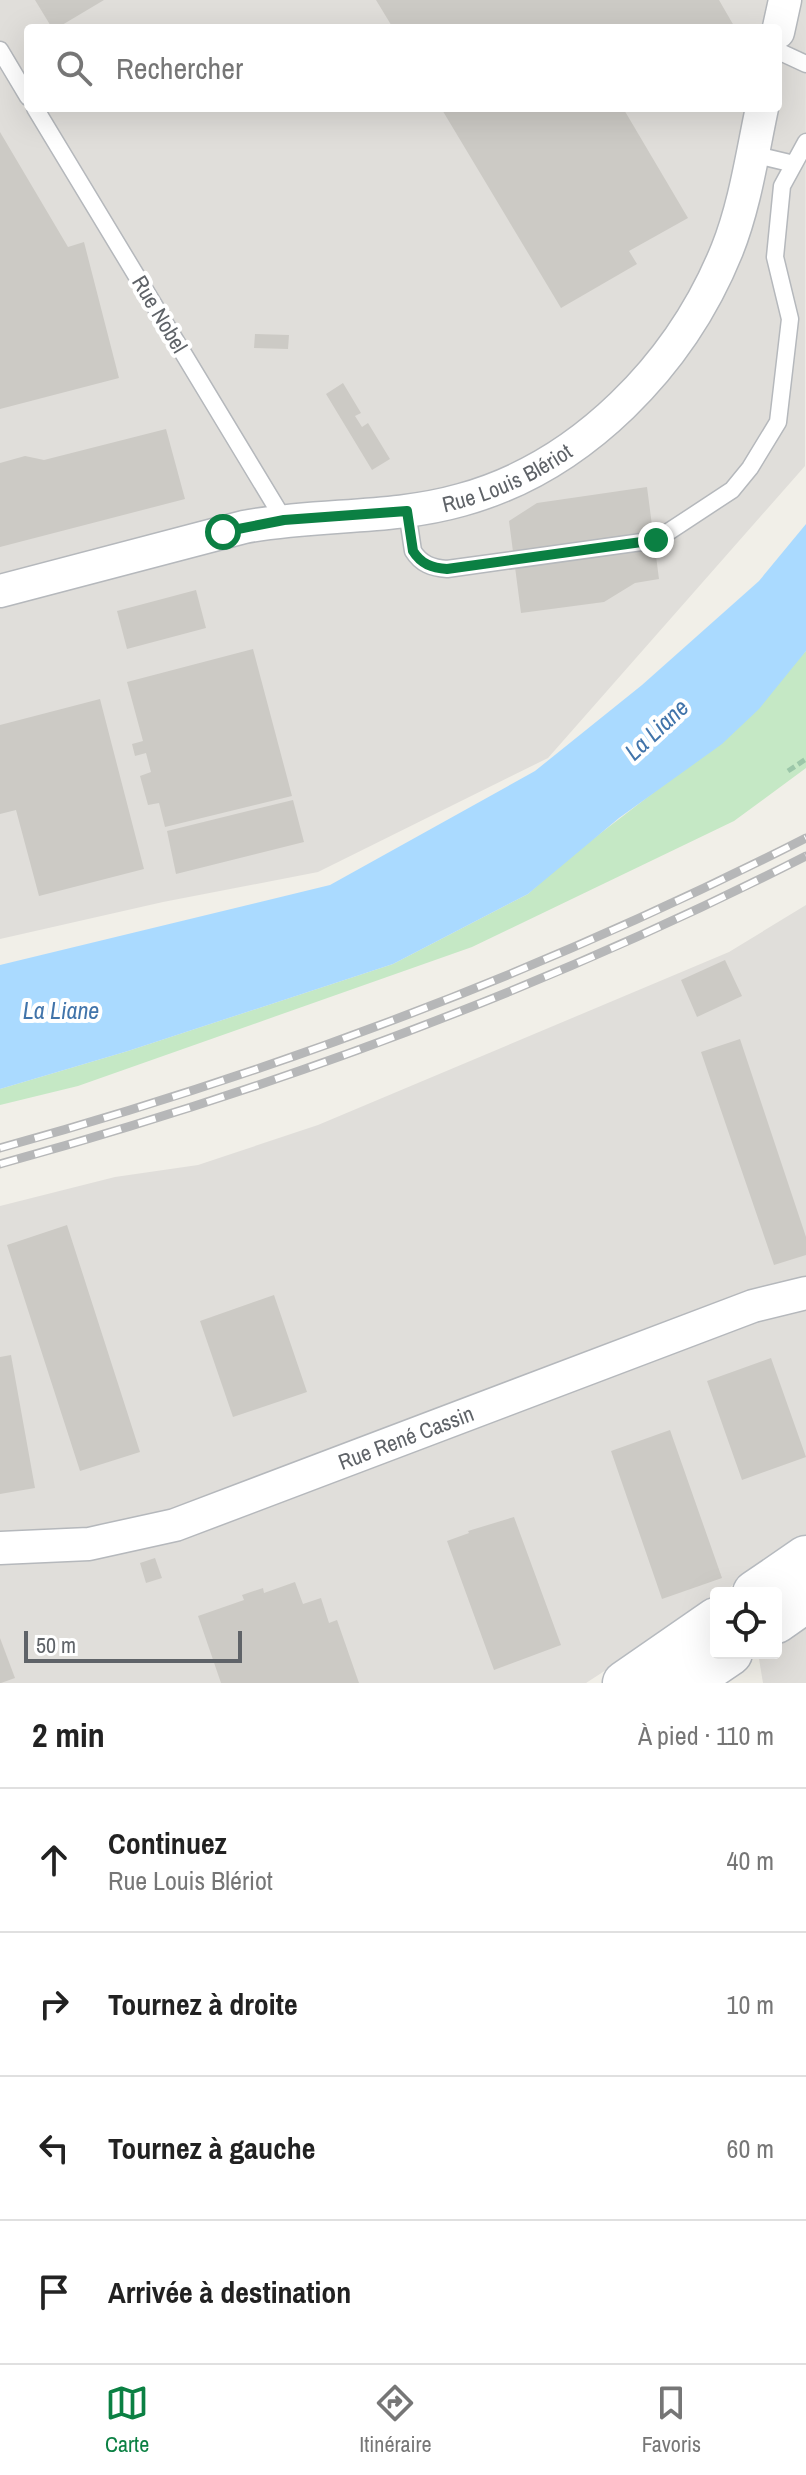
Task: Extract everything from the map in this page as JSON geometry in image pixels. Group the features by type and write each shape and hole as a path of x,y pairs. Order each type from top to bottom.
{"street":[{"path":"780,24 785,0"},
{"name":"Rue Louis Blériot","path":"0,591 223,532 284,520 407,511 468,498 533,471 586,437 641,386 679,337 710,286 736,223 761,112"},
{"name":"Rue René Cassin","path":"0,1548 89,1544 188,1521 753,1306 806,1293"},
{"path":"764,1587 806,1558"},
{"path":"782,1617 806,1600"},
{"path":"625,1683 710,1624"},
{"path":"686,1683 721,1659"}],"lane":[{"path":"0,50 24,90"},
{"path":"782,53 806,64"},
{"name":"Rue Nobel","path":"37,112 284,520"},
{"path":"407,511 416,556 433,567 447,569 656,540 732,490 750,468 778,422 790,319 775,257 782,186 806,142"},
{"path":"752,154 794,164"}],"path":[{"path":"788,771 806,759"}],"shaded area":[{"path":"0,0 806,0 805,466 548,758 318,872 163,902 0,939"},
{"path":"806,905 806,1683 763,1683 759,1659 782,1659 782,1587 764,1587 744,1577 730,1587 710,1587 710,1601 586,1683 0,1683 0,1206 115,1177 198,1165 318,1125 729,952"}],"green space":[{"path":"806,651 806,768 734,821 472,947 78,1086 0,1105 0,1089 128,1051 393,964 528,894 567,859 666,783"}],"water":[{"name":"La Liane","path":"806,524 806,651 759,709 722,744 619,818 528,894 393,964 128,1051 0,1089 0,965 330,885 535,771 642,685 759,581"}],"building":[{"path":"35,0 104,0 64,24 50,24"},
{"path":"376,0 719,0 733,24 391,24"},
{"path":"443,112 625,112 688,218 629,251 637,264 561,308"},
{"path":"0,132 68,247 84,242 119,378 0,409"},
{"path":"255,334 289,335 288,349 254,348"},
{"path":"343,383 361,413 355,416 362,427 368,423 390,459 372,470 326,394"},
{"path":"166,429 185,499 0,547 0,463 25,456 44,460"},
{"path":"647,487 659,579 635,583 604,602 521,613 509,521 537,503"},
{"path":"196,590 206,628 127,649 117,611"},
{"path":"253,649 292,796 165,827 159,803 148,805 140,776 151,772 146,753 135,756 132,744 143,741 127,682"},
{"path":"100,699 144,869 39,896 16,810 0,814 0,725"},
{"path":"293,800 304,842 176,874 167,831"},
{"path":"725,960 742,996 697,1017 681,980"},
{"path":"740,1039 806,1237 806,1255 774,1265 701,1052"},
{"path":"67,1225 140,1452 80,1471 7,1245"},
{"path":"274,1295 307,1392 233,1417 200,1321"},
{"path":"11,1355 35,1488 0,1494 0,1357"},
{"path":"771,1358 806,1457 742,1480 707,1381"},
{"path":"670,1430 722,1578 662,1599 611,1451"},
{"path":"514,1517 561,1645 494,1670 447,1541"},
{"path":"155,1558 162,1578 146,1583 140,1563"},
{"path":"295,1582 303,1604 321,1598 329,1623 337,1620 359,1683 221,1683 198,1616 244,1600 242,1595 263,1588 264,1593"},
{"path":"0,1638 15,1678 1,1683 0,1683"}],"railway":[{"path":"0,1148 208,1086 411,1013 611,931 806,838"},
{"path":"0,1164 208,1102 411,1030 611,949 806,856"}],"route":[{"path":"223,532 284,520 407,511 416,556 433,567 447,569 656,540"}]}
